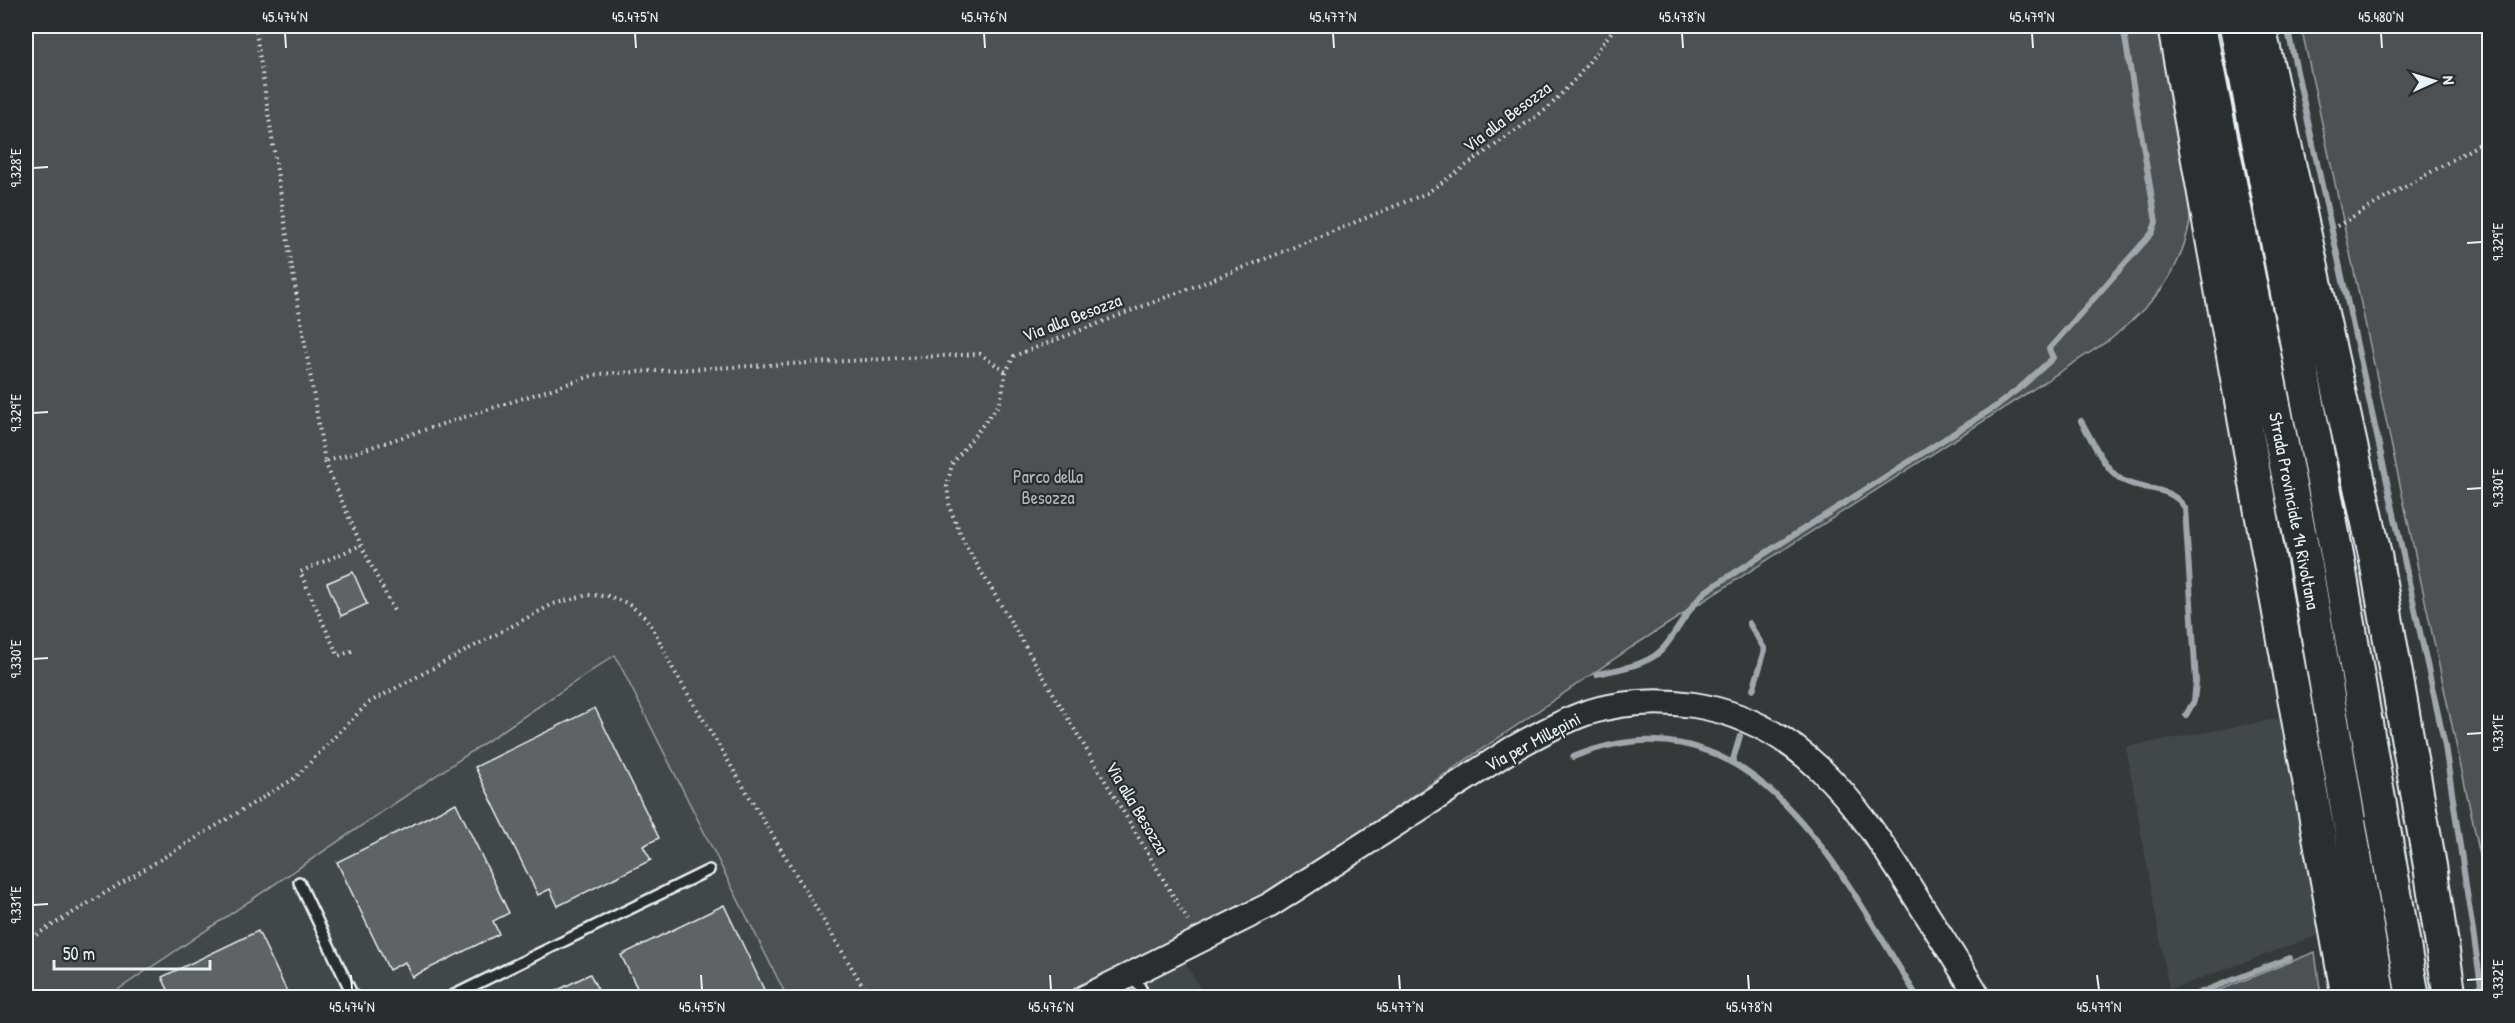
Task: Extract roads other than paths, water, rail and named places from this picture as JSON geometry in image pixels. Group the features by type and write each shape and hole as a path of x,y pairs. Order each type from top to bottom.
{"highway":[{"path":"2174,26 2348,998"},
{"name":"Strada Provinciale 14 Rivoltana","path":"2199,26 2306,566 2379,998"},
{"name":"Strada Provinciale 14 Rivoltana","path":"2236,26 2336,548 2414,998"},
{"path":"2259,26 2375,555 2428,854 2450,998"}],"street":[{"name":"Via per Millepini","path":"1084,998 1270,905 1512,749 1554,726 1609,707 1667,702 1713,709 1746,720 1778,735 1815,763 1874,831 1979,998"}],"lane":[{"path":"448,998 709,870"},
{"path":"299,882 354,998"},
{"path":"1133,974 1146,998"}],"waterway":[{"path":"1597,674 1644,662 1660,652 1706,591 1995,407 2053,358 2049,349 2152,233 2156,222 2123,26"},
{"path":"2287,26 2445,746 2483,998"},
{"path":"2081,421 2099,454 2115,475 2130,484 2172,495 2185,508 2196,682 2194,701 2186,715"},
{"path":"1749,623 1765,650 1753,690"},
{"path":"1732,763 1740,736"},
{"path":"1573,757 1637,741 1693,746 1742,768 1784,804 1823,848 1857,898 1918,998"},
{"path":"2186,998 2290,958"}],"park label":[{"name":"Parco della Besozza","path":"1048,487"}]}
